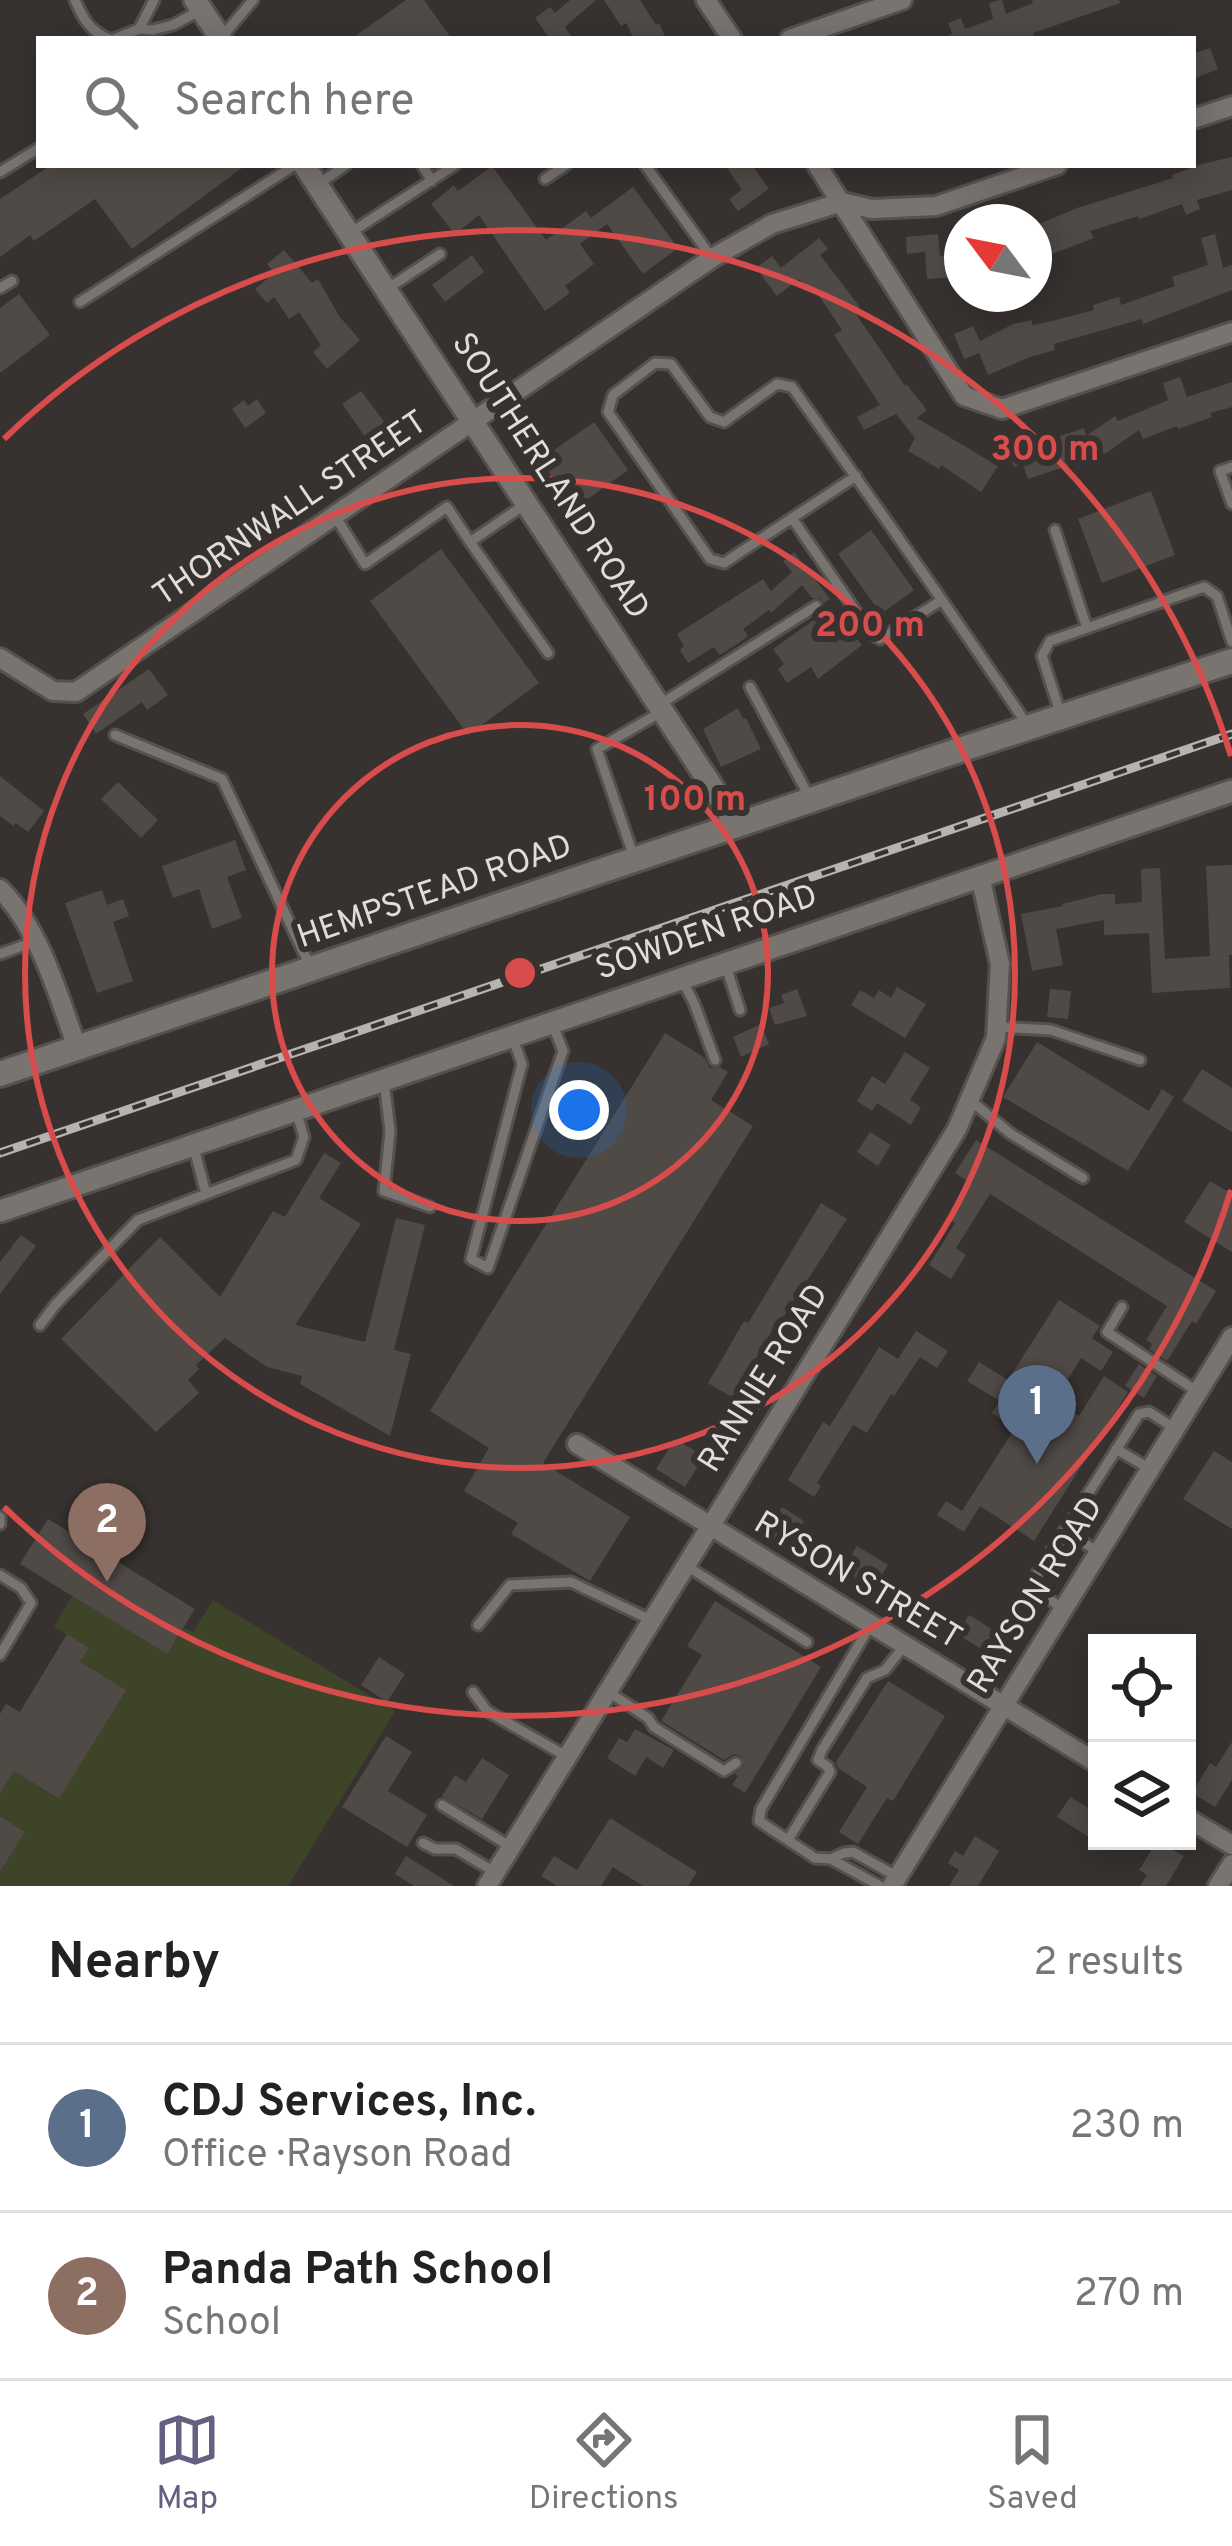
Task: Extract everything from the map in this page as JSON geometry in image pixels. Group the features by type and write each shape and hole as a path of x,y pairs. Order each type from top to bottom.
{"main road":[{"name":"HEMPSTEAD ROAD","path":"0,1074 1232,662"}],"street":[{"path":"706,0 730,36"},
{"path":"799,36 902,0"},
{"path":"198,5 218,36"},
{"path":"1196,118 1232,106"},
{"name":"SOUTHERLAND ROAD","path":"303,168 350,233 738,826"},
{"path":"819,168 964,396 1002,409 1232,332"},
{"name":"THORNWALL STREET","path":"7,662 53,691 76,692 712,258 772,224 842,202 872,209 936,206 1048,168"},
{"name":"SOWDEN ROAD","path":"0,1211 1232,791"},
{"name":"RANNIE ROAD","path":"491,1879 957,1129 997,1028 1000,964 980,876"},
{"path":"0,889 36,941 77,1047"},
{"name":"RAYSON ROAD","path":"890,1883 1232,1337"},
{"name":"RYSON STREET","path":"577,1444 1088,1757"},
{"path":"1196,1823 1232,1845"},
{"path":"1218,1886 1232,1864"}],"lane":[{"path":"75,0 94,33 103,36"},
{"path":"139,28 154,0"},
{"path":"223,36 253,0"},
{"path":"119,36 139,28 173,25 198,5"},
{"path":"0,172 36,150"},
{"path":"80,302 295,168"},
{"path":"317,185 342,168"},
{"path":"424,168 432,181"},
{"path":"350,233 451,168"},
{"path":"545,179 562,168"},
{"path":"647,168 712,258"},
{"path":"387,289 440,254"},
{"path":"0,289 12,280"},
{"path":"856,476 724,563 710,559 608,412 613,394 655,363 671,364 710,417 724,422 777,383 792,387 856,476 1029,728"},
{"path":"1231,501 1220,471 1232,467"},
{"path":"470,542 527,503"},
{"path":"334,517 365,564 448,507 548,653"},
{"path":"792,518 857,613"},
{"path":"1055,530 1087,628"},
{"path":"1061,717 1042,656 1050,641 1204,587 1217,596 1232,642"},
{"path":"869,633 880,638 942,600"},
{"path":"635,860 597,749 816,606"},
{"path":"750,687 812,801"},
{"path":"116,735 222,779 311,969"},
{"path":"0,954 36,941"},
{"path":"725,963 740,1010"},
{"path":"681,978 715,1060"},
{"path":"512,1036 521,1064 471,1259 488,1268 562,1051 552,1023"},
{"path":"997,1028 1051,1030 1140,1060"},
{"path":"384,1081 390,1131 384,1191 430,1207"},
{"path":"970,1100 1011,1134 1082,1178"},
{"path":"40,1325 138,1220 296,1160 304,1137 296,1111"},
{"path":"194,1146 206,1194"},
{"path":"1122,1307 1107,1332 1198,1392"},
{"path":"1064,1609 1033,1589 1033,1580 1139,1414 1149,1412 1175,1429"},
{"path":"1116,1449 1150,1469"},
{"path":"1064,1531 1099,1552"},
{"path":"685,1565 807,1642"},
{"path":"0,1575 21,1588 32,1604 0,1655"},
{"path":"478,1625 510,1585 571,1582 651,1620"},
{"path":"870,1626 759,1815 762,1824 815,1858 831,1859 890,1883"},
{"path":"788,1840 830,1772 818,1760 822,1750 867,1678 885,1670 904,1646"},
{"path":"607,1691 724,1771 736,1763"},
{"path":"472,1692 487,1711 567,1757"},
{"path":"802,1738 822,1750"},
{"path":"442,1805 511,1847"},
{"path":"423,1843 435,1849 456,1849 491,1879"},
{"path":"831,1859 853,1852 890,1883"}],"green space":[{"path":"72,1596 167,1654 184,1628 193,1632 213,1600 395,1711 288,1886 0,1886 0,1872 25,1832 0,1816 0,1781 6,1784 14,1771 59,1799 80,1662 89,1648 54,1627"}],"building":[{"path":"406,0 424,0 450,36 355,36"},
{"path":"570,0 596,0 565,27 571,36 548,36 535,18 550,7 555,13"},
{"path":"604,0 640,0 665,36 632,36 626,23 621,26"},
{"path":"1002,0 1006,14 1032,0 1120,3 1034,36 948,36 952,34 948,23 961,18 965,29 993,19 989,3"},
{"path":"1210,48 1218,69 1196,78 1196,53"},
{"path":"1232,157 1232,190 1197,200 1200,209 1186,215 1182,204 1090,231 1094,238 1052,254 1052,218"},
{"path":"46,168 242,168 132,249 95,199 34,241 30,235 0,257 0,199"},
{"path":"493,168 546,240 586,211 591,218 633,187 678,248 643,274 607,224 580,244 594,264 565,286 570,293 545,311 479,215 455,234 431,204 454,185 458,191"},
{"path":"727,168 754,168 769,189 738,211 729,199 742,190"},
{"path":"938,234 944,278 927,279 925,252 907,254 906,237"},
{"path":"1215,234 1223,268 1232,265 1232,290 1143,324 1142,319 1054,344 1055,350 988,375 979,353 964,359 954,334 973,326 980,341 1013,324 1048,322 1094,310 1093,305 1119,297 1121,305 1175,286 1172,277 1208,265 1201,238"},
{"path":"819,238 828,249 820,255 860,307 854,311 927,410 917,418 998,466 981,492 941,465 939,469 908,451 915,438 896,414 864,430 857,417 880,405 834,335 842,330 814,288 809,292 799,279 777,296 756,268 772,256 781,268"},
{"path":"284,250 312,283 318,279 339,316 360,340 327,369 313,352 321,345 299,312 289,319 274,297 267,303 255,289 274,273 267,264"},
{"path":"472,255 484,272 445,302 432,285"},
{"path":"19,294 50,335 0,373 0,308"},
{"path":"1180,377 1187,397 1232,382 1232,407 1143,439 1139,430 1106,453 1028,479 1023,464 1014,467 1009,453 1084,428 1086,436 1115,416 1118,421 1168,400 1163,383"},
{"path":"361,391 386,424 366,438 342,404"},
{"path":"257,399 266,413 245,428 232,409 244,400 248,406"},
{"path":"594,422 628,470 574,509 540,460"},
{"path":"1151,491 1175,555 1102,583 1078,519"},
{"path":"871,530 914,590 881,614 838,554"},
{"path":"441,549 539,683 468,735 370,601"},
{"path":"794,552 830,599 824,603 812,598 802,585 771,613 743,629 748,636 737,644 720,655 714,647 688,663 677,634 763,579 771,591 792,572 783,561"},
{"path":"832,607 862,645 818,679 811,667 787,683 778,669 784,664 773,649"},
{"path":"149,669 168,695 147,710 142,702 96,734 83,714"},
{"path":"738,708 761,749 721,767 703,729"},
{"path":"0,776 44,811 28,832 0,816"},
{"path":"118,782 158,820 141,838 101,799"},
{"path":"235,840 246,870 227,877 242,918 212,929 199,889 173,898 162,866"},
{"path":"1232,865 1230,988 1152,993 1149,933 1104,935 1104,920 1056,929 1063,965 1032,971 1021,914 1102,894 1115,894 1115,904 1142,902 1141,869 1160,868 1165,959 1210,956 1206,866"},
{"path":"102,890 107,905 123,899 129,916 113,922 133,981 97,993 65,903"},
{"path":"897,987 926,1004 905,1038 851,1005 860,990 874,998 879,990 891,998"},
{"path":"797,989 807,1016 775,1025 769,1008 784,1003 781,995"},
{"path":"1050,989 1071,991 1068,1019 1047,1017"},
{"path":"761,1024 769,1044 741,1057 733,1037"},
{"path":"665,1033 705,1058 710,1068 728,1072 711,1100 753,1126 543,1463 630,1517 590,1581 511,1534 518,1523 464,1491 489,1448 430,1411"},
{"path":"1037,1042 1149,1111 1162,1089 1174,1097 1128,1171 1003,1097"},
{"path":"905,1052 930,1068 910,1100 921,1107 911,1125 877,1103 872,1111 857,1101 872,1076 885,1084"},
{"path":"1202,1069 1232,1088 1232,1132 1182,1101"},
{"path":"870,1132 891,1145 878,1166 857,1152"},
{"path":"976,1140 1216,1291 1167,1361 1149,1349 1152,1344 1146,1340 1167,1306 990,1194 956,1248 966,1255 951,1279 929,1265 955,1223 949,1219 971,1183 955,1173"},
{"path":"324,1153 341,1163 319,1198 361,1224 295,1325 365,1342 396,1218 425,1225 394,1350 411,1354 390,1436 300,1384 302,1376 267,1367 225,1338 196,1365 199,1369 188,1380 199,1393 156,1432 61,1339 160,1237 220,1297 273,1211 285,1217"},
{"path":"1210,1181 1232,1194 1232,1252 1184,1222"},
{"path":"821,1203 847,1219 733,1398 708,1383"},
{"path":"21,1235 36,1246 0,1294 0,1262"},
{"path":"1059,1300 1100,1326 1092,1338 1113,1352 1101,1371 1081,1358 1055,1400 1079,1416 1104,1376 1128,1392 1034,1541 980,1506 964,1532 937,1515 946,1501 962,1511 1015,1428 992,1413 1000,1401 967,1381 979,1362 1008,1380"},
{"path":"916,1331 948,1351 937,1368 920,1357 867,1433 853,1425 817,1483 821,1486 814,1497 788,1480 823,1422 830,1426 879,1347 898,1359"},
{"path":"1139,1364 1157,1376 1144,1398 1125,1386"},
{"path":"675,1439 704,1456 685,1487 656,1469"},
{"path":"1214,1451 1232,1462 1232,1529 1183,1499"},
{"path":"782,1507 804,1521 788,1547 766,1533"},
{"path":"48,1519 195,1609 167,1654 20,1564"},
{"path":"857,1546 888,1565 880,1578 869,1571 863,1582 843,1569"},
{"path":"715,1601 821,1667 745,1793 732,1785 744,1766 741,1756 724,1760 661,1721 702,1655 687,1646"},
{"path":"969,1615 998,1633 986,1652 957,1634"},
{"path":"67,1634 89,1648 80,1662 126,1690 59,1799 14,1771 0,1793 0,1714 6,1704 20,1712"},
{"path":"379,1657 405,1674 387,1702 361,1685"},
{"path":"888,1681 945,1716 893,1801 887,1798 858,1844 839,1832 867,1787 836,1762"},
{"path":"635,1729 674,1750 663,1768 646,1757 635,1776 607,1758 619,1738 627,1742"},
{"path":"386,1736 412,1752 388,1791 427,1815 407,1847 342,1807"},
{"path":"1232,1742 1232,1780 1215,1807 1196,1795 1196,1786 1210,1763 1216,1767"},
{"path":"482,1758 509,1775 482,1819 442,1796 455,1775 466,1782"},
{"path":"1070,1797 1088,1808 1088,1836 1057,1817"},
{"path":"0,1816 25,1832 0,1872"},
{"path":"610,1818 697,1872 688,1886 643,1886 613,1867 601,1886 557,1886 541,1876 554,1856 577,1870"},
{"path":"975,1836 999,1851 978,1886 949,1886 959,1870 948,1863 955,1851 963,1856"},
{"path":"1151,1850 1173,1850 1184,1856 1166,1886 1140,1886 1147,1875 1139,1870"},
{"path":"406,1856 454,1886 414,1886 395,1874"}],"railway":[{"path":"0,1153 1232,734"}],"place":[{"name":"CDJ Services, Inc.","path":"1037,1464"},
{"name":"Panda Path School","path":"107,1582"}]}
